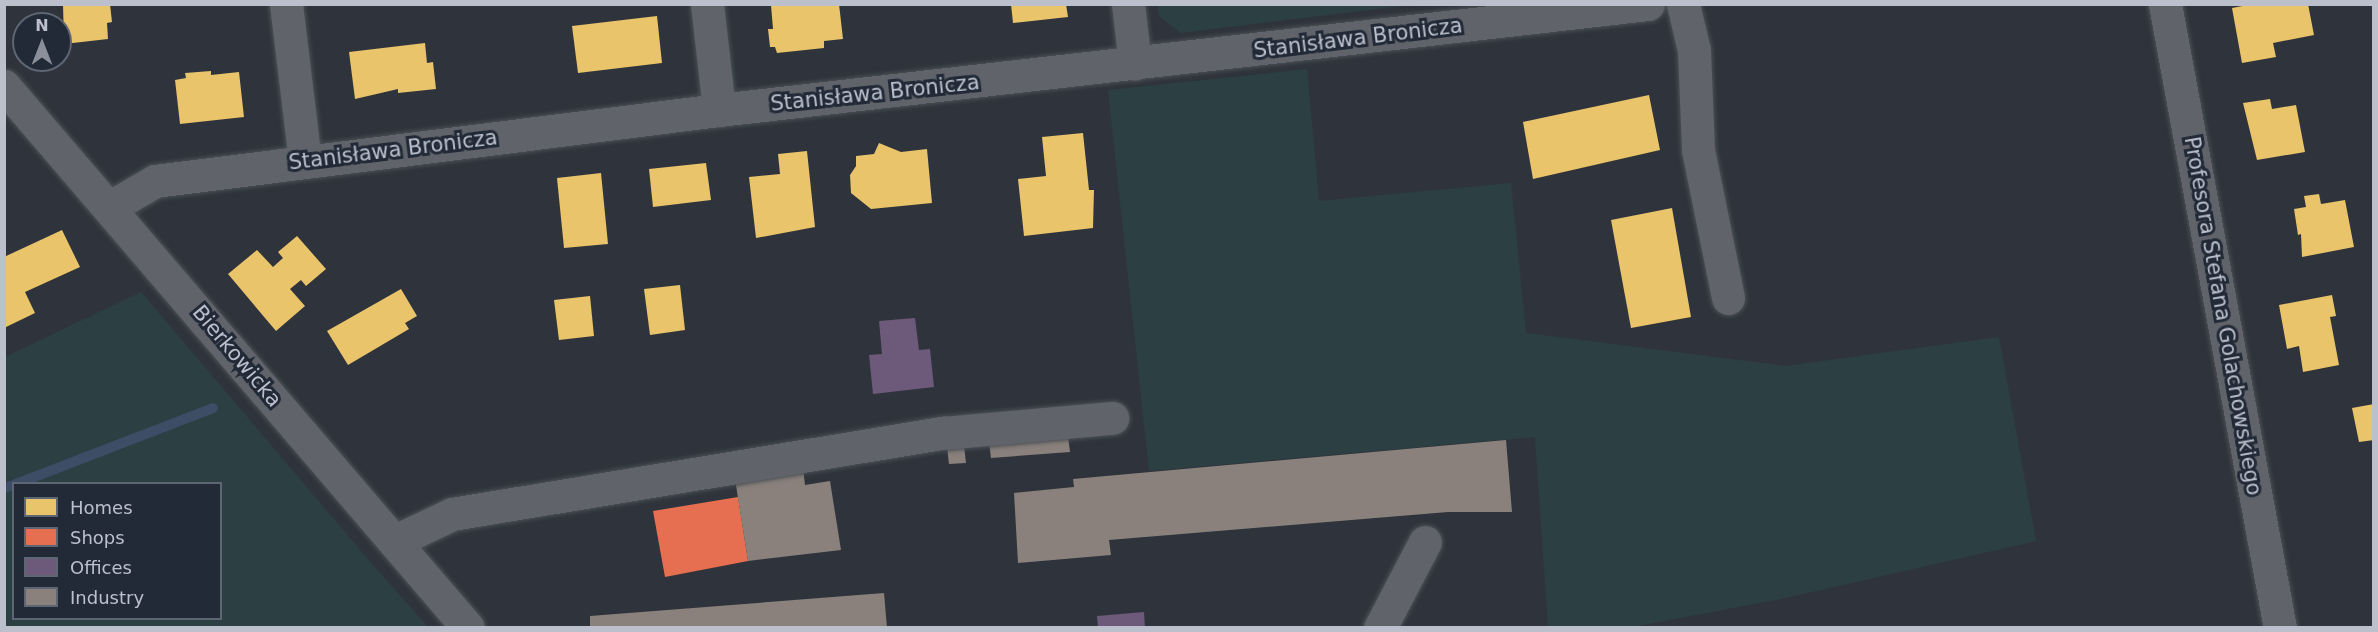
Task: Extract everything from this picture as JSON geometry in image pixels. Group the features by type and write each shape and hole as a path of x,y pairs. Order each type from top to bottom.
{"street":[{"path":"286,4 305,161"},
{"path":"707,4 720,110"},
{"path":"1128,4 1135,64"},
{"name":"Stanisława Bronicza","path":"110,207 155,181 305,161 720,110 1648,4"},
{"path":"1683,4 1694,50 1698,150 1728,298"},
{"name":"Profesora Stefana Golachowskiego","path":"2165,4 2280,627"},
{"name":"Bierkowicka","path":"4,86 468,627"},
{"path":"394,541 452,514 943,433 1112,418"},
{"path":"1380,627 1425,542"}],"green space":[{"path":"1157,4 1410,5 1181,33 1159,16"},
{"path":"1307,69 1319,201 1511,183 1526,333 1785,366 1999,337 2036,541 1790,597 1633,627 1548,627 1535,437 1149,471 1108,90"},
{"path":"141,292 428,627 5,627 5,357"}],"building: Homes":[{"path":"63,4 110,4 112,22 107,23 108,39 72,43 72,12 63,12"},
{"path":"839,4 843,39 824,41 824,48 777,53 775,47 770,47 768,29 773,29 771,5"},
{"path":"1011,4 1066,4 1068,17 1013,23"},
{"path":"2253,4 2308,4 2314,35 2273,43 2276,57 2242,63 2232,8"},
{"path":"657,16 662,63 578,73 572,26"},
{"path":"425,43 427,63 433,62 436,89 398,93 398,89 355,99 349,52"},
{"path":"211,71 211,75 239,72 244,117 180,124 175,80 186,78 185,73"},
{"path":"1649,95 1660,150 1533,179 1523,122"},
{"path":"2270,99 2272,109 2296,105 2305,152 2257,160 2243,103"},
{"path":"1083,133 1089,190 1094,190 1093,228 1024,236 1018,179 1046,176 1042,137"},
{"path":"879,143 901,152 927,149 932,203 871,209 851,193 850,175 856,166 856,156 874,154"},
{"path":"807,151 815,227 756,238 749,177 780,174 778,154"},
{"path":"706,163 711,200 653,207 649,169"},
{"path":"601,173 608,244 564,248 557,178"},
{"path":"2319,194 2321,204 2345,200 2354,247 2302,257 2301,234 2298,235 2294,209 2306,207 2304,196"},
{"path":"1672,208 1691,317 1631,328 1611,220"},
{"path":"62,230 80,267 25,292 35,313 4,328 4,257"},
{"path":"297,236 326,269 306,286 301,280 290,289 305,306 276,331 228,274 257,250 273,267 283,258 278,252"},
{"path":"680,285 685,330 650,335 644,289"},
{"path":"401,289 417,316 405,323 409,329 348,365 327,331"},
{"path":"2332,295 2336,316 2330,317 2339,365 2303,372 2299,346 2287,349 2279,305"},
{"path":"590,296 594,336 559,340 554,300"},
{"path":"2374,404 2374,440 2359,442 2352,408"}],"building: Shops":[{"path":"738,497 748,561 665,577 653,511"}],"building: Offices":[{"path":"915,318 919,350 930,349 934,387 873,394 869,355 882,354 879,321"},
{"path":"1144,612 1145,628 1098,628 1097,616"}],"building: Industry":[{"path":"1068,436 1070,452 991,458 989,442"},
{"path":"1506,440 1512,512 1448,512 1109,540 1111,555 1018,563 1014,493 1074,487 1073,479"},
{"path":"964,446 966,463 949,464 947,447"},
{"path":"803,468 805,485 830,481 841,550 748,561 735,479"},
{"path":"884,593 887,628 590,628 590,616"}],"waterway":[{"path":"21,482 213,408"},
{"path":"4,488 12,486"}]}
